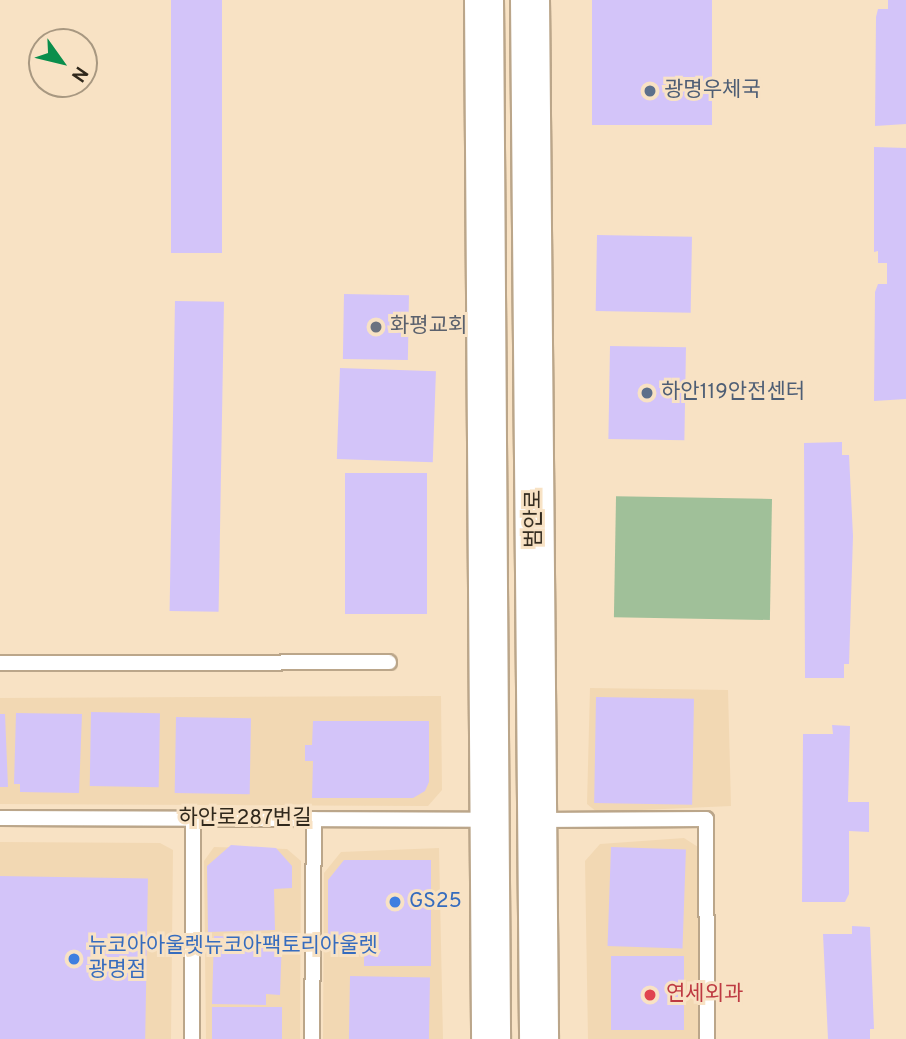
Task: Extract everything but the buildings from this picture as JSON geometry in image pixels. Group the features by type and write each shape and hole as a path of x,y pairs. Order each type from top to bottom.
{"main road":[{"name":"범안로","path":"530,0 539,1039"},
{"path":"481,3 491,1039"}],"lane":[{"path":"0,663 389,662"},
{"name":"하안로287번길","path":"0,818 490,820"},
{"path":"192,1039 193,819"},
{"path":"312,1039 314,819"},
{"path":"537,820 706,819 707,1039"}],"shaded area":[{"path":"590,688 728,690 731,806 597,812 587,804"},
{"path":"441,696 442,790 428,806 0,804 0,698"},
{"path":"684,838 698,847 698,1039 588,1039 585,861 600,844"},
{"name":"뉴코아아울렛뉴코아팩토리아울렛 광명점","path":"0,842 160,843 173,850 171,1039 0,1039"},
{"path":"214,847 287,849 301,861 300,1039 206,1039 204,861"},
{"path":"439,848 443,1039 323,1039 324,873 341,852"}],"green space":[{"path":"616,496 772,499 770,620 614,617"}],"place":[{"name":"광명우체국","path":"650,91"},
{"name":"화평교회","path":"376,327"},
{"name":"하안119안전센터","path":"647,393"},
{"name":"GS25","path":"395,902"},
{"name":"뉴코아아울렛뉴코아팩토리아울렛 광명점","path":"74,959"},
{"name":"연세외과","path":"650,995"}]}
